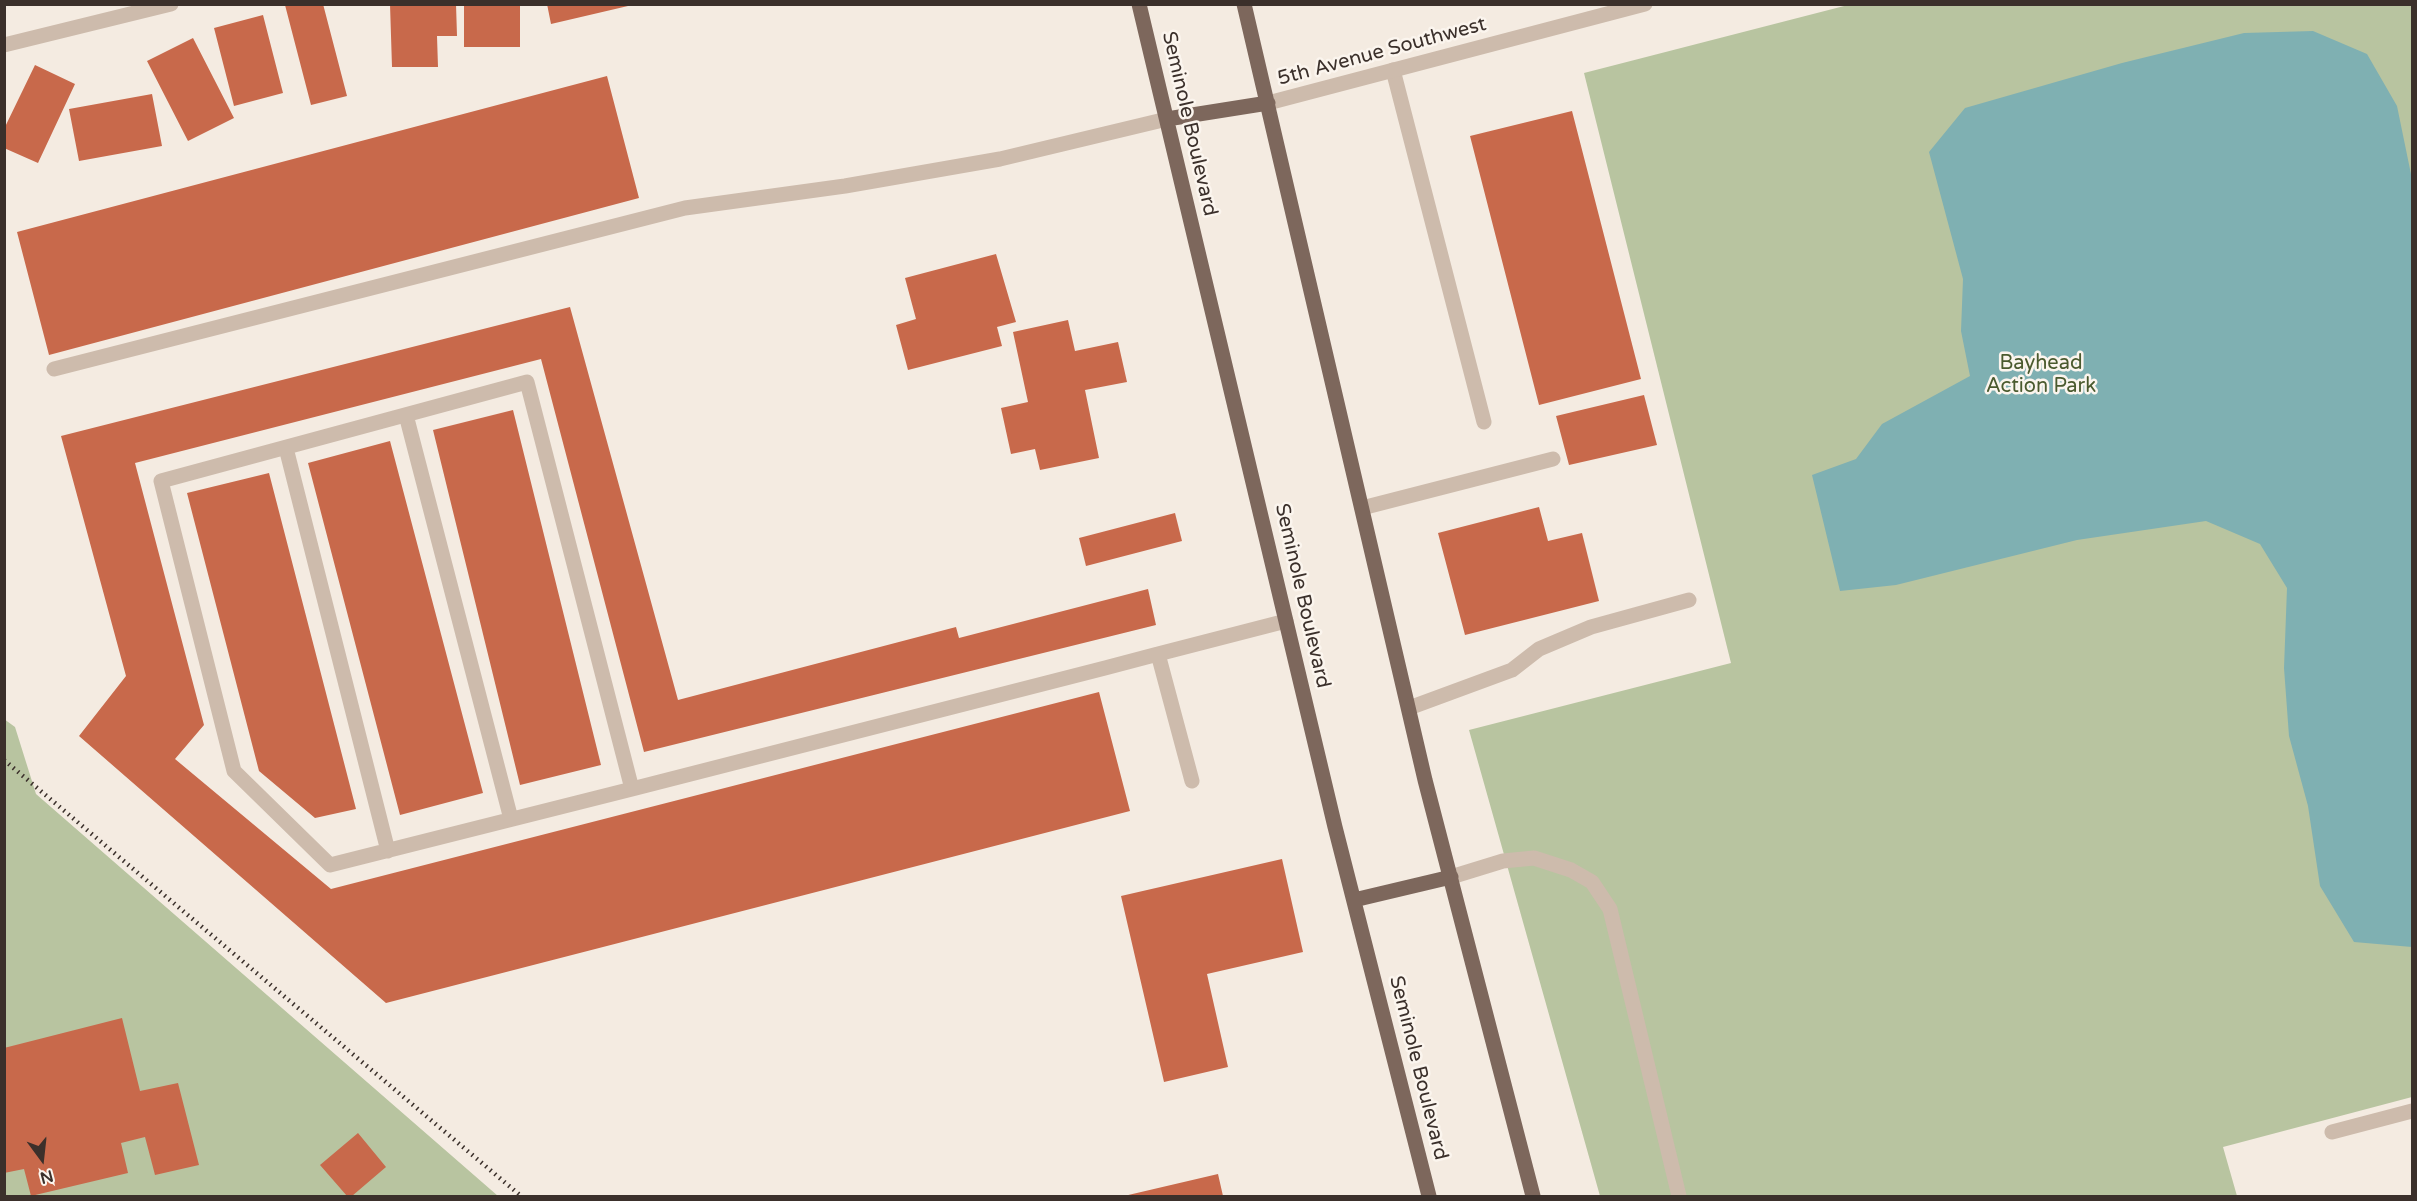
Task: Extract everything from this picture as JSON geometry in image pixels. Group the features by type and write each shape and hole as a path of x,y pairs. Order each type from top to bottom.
{"main road":[{"name":"Seminole Boulevard","path":"1139,4 1286,621 1429,1197"},
{"path":"1244,4 1409,708 1533,1197"},
{"path":"1167,119 1268,103"},
{"path":"1354,900 1451,877"}],"street":[{"path":"4,45 171,4"},
{"name":"5th Avenue Southwest","path":"1268,103 1645,4"},
{"path":"1393,70 1484,422"},
{"path":"54,369 685,208 845,186 1000,159 1167,119"},
{"path":"632,789 528,382 161,481 234,771 330,865 632,789 1286,621"},
{"path":"406,415 511,819"},
{"path":"286,448 388,851"},
{"path":"1362,507 1553,459"},
{"path":"1409,708 1512,670 1539,649 1591,627 1689,600"},
{"path":"1158,654 1192,781"},
{"path":"1451,877 1503,861 1534,858 1571,870 1592,882 1610,909 1679,1197"},
{"path":"2332,1132 2412,1111"}],"green space":[{"name":"Bayhead Action Park","path":"1848,5 2412,5 2412,1097 2223,1147 2237,1196 1600,1196 1469,730 1731,663 1584,73"},
{"path":"4,719 15,727 36,794 498,1196 5,1196"}],"water":[{"path":"2313,31 2367,54 2397,106 2412,179 2412,947 2354,942 2320,886 2308,806 2289,736 2284,668 2287,588 2260,544 2206,521 2077,540 1896,585 1840,591 1812,475 1856,459 1882,424 1970,376 1961,331 1963,279 1929,152 1965,108 2122,63 2244,33"}],"building":[{"path":"323,4 347,96 311,105 285,5"},
{"path":"390,4 456,4 457,36 437,36 438,67 392,67"},
{"path":"464,4 520,4 520,47 464,47"},
{"path":"547,4 628,4 628,6 551,24"},
{"path":"263,15 283,93 234,106 214,28"},
{"path":"193,38 234,118 188,141 147,61"},
{"path":"35,65 75,84 38,163 4,148 4,129"},
{"path":"607,76 639,198 49,355 17,232"},
{"path":"152,94 162,146 79,161 69,109"},
{"path":"1572,111 1641,379 1539,405 1470,136"},
{"path":"996,254 1016,322 997,327 1002,346 908,370 896,325 916,319 905,278"},
{"path":"570,307 678,700 956,627 959,638 1148,589 1156,625 644,752 541,359 135,463 204,725 175,759 331,889 1099,692 1130,811 386,1003 79,736 126,676 61,436"},
{"path":"1068,320 1075,351 1118,342 1127,382 1085,390 1099,458 1040,470 1035,449 1011,454 1001,408 1028,402 1013,332"},
{"path":"1644,395 1657,445 1569,465 1556,416"},
{"path":"513,410 601,765 520,785 433,430"},
{"path":"390,441 483,793 400,815 308,463"},
{"path":"269,473 356,809 315,818 259,771 187,493"},
{"path":"1539,507 1548,541 1582,533 1599,601 1465,635 1438,533"},
{"path":"1175,513 1182,541 1086,566 1079,538"},
{"path":"1282,859 1303,952 1207,974 1228,1067 1164,1082 1121,896"},
{"path":"122,1018 140,1091 178,1083 199,1165 155,1175 145,1137 121,1143 128,1173 31,1196 24,1169 4,1173 4,1048"},
{"path":"358,1133 386,1167 352,1196 347,1196 320,1165"},
{"path":"1218,1174 1223,1196 1124,1196"}],"railway":[{"path":"4,760 521,1196"}]}
